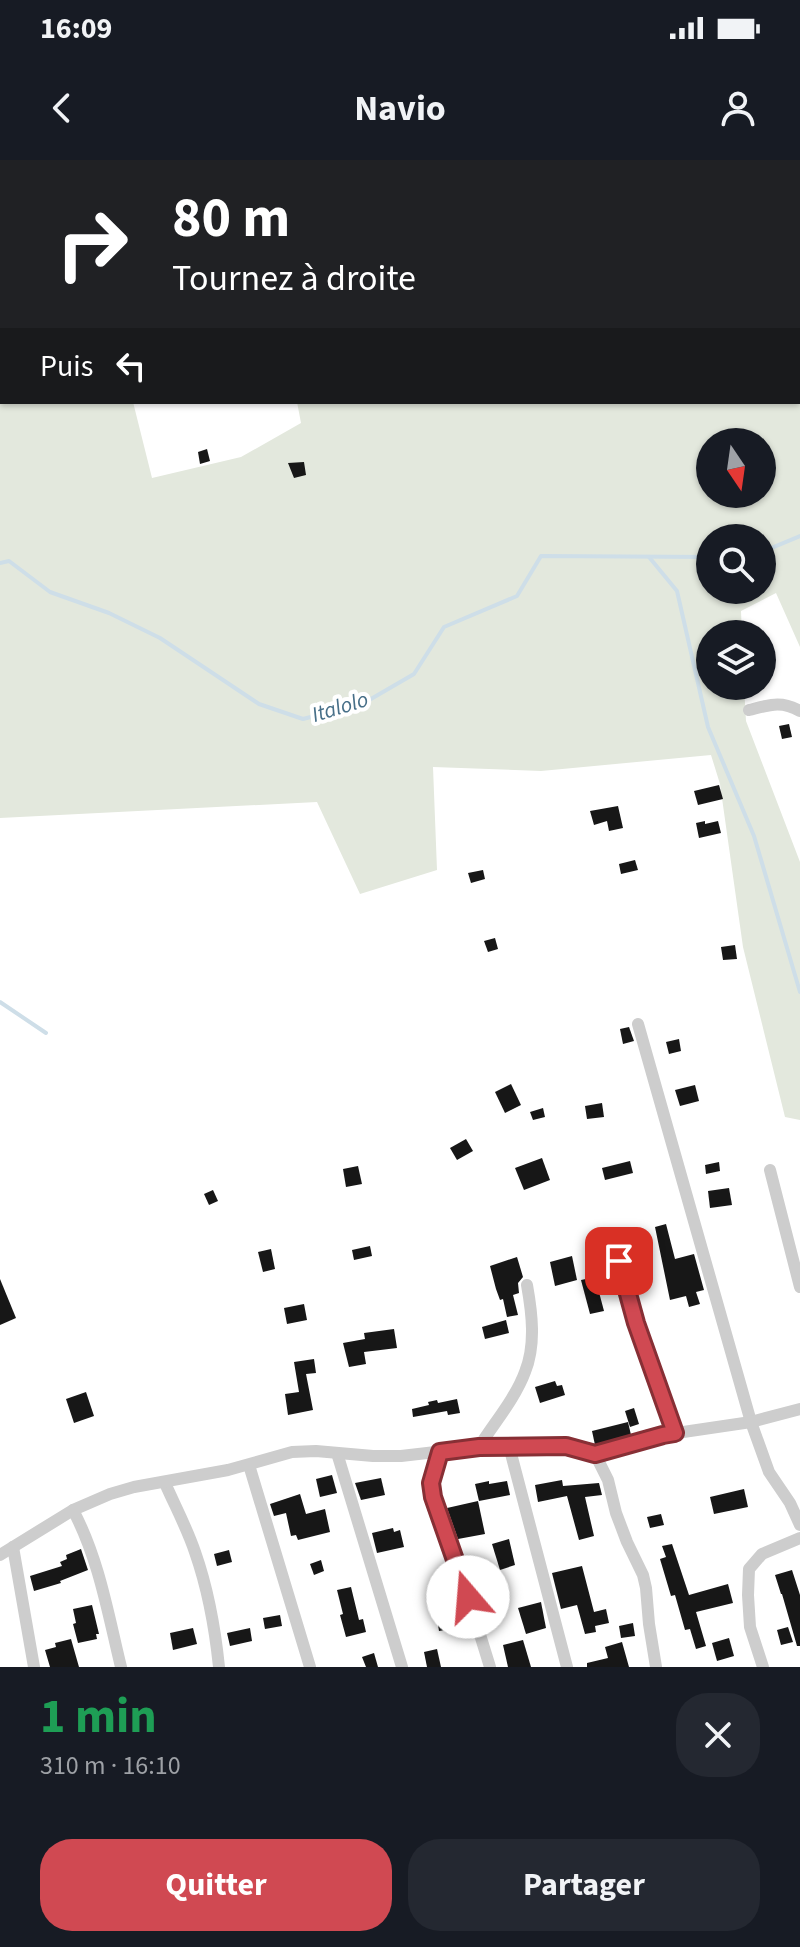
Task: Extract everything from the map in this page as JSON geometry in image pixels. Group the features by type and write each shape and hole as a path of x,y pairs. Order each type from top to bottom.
{"street":[{"path":"749,710 788,704 800,711"},
{"path":"638,1024 751,1422 769,1472 786,1495 800,1525"},
{"path":"770,1170 800,1287"},
{"path":"619,1261 636,1323 675,1433"},
{"path":"479,1447 525,1372 531,1345 527,1285"},
{"path":"0,1555 73,1510 110,1494 249,1465 302,1450 383,1456 479,1447 566,1446 595,1454 663,1435 751,1422 800,1409"},
{"path":"509,1446 567,1667"},
{"path":"440,1452 431,1483 433,1497 490,1667"},
{"path":"337,1453 402,1667"},
{"path":"595,1454 608,1480 627,1542 643,1575 656,1667"},
{"path":"249,1465 310,1667"},
{"path":"165,1483 192,1544 205,1585 219,1667"},
{"path":"73,1510 96,1564 121,1667"},
{"path":"763,1667 750,1627 749,1569 762,1554 800,1538"},
{"path":"13,1547 34,1667"}],"shaded area":[{"path":"0,404 134,404 152,478 241,457 301,423 297,404 800,404 800,647 776,593 776,524 696,524 696,604 755,604 741,611 741,620 696,620 696,700 745,700 746,721 800,862 800,1120 785,1117 743,947 720,784 711,755 541,771 433,767 437,870 360,894 317,802 0,818"}],"building":[{"path":"207,449 210,461 200,464 198,452"},
{"path":"304,462 306,475 294,478 288,463"},
{"path":"789,724 792,737 782,739 779,726"},
{"path":"719,785 723,799 698,805 694,791"},
{"path":"618,806 623,828 609,831 607,821 594,825 590,811"},
{"path":"705,821 705,824 718,821 721,833 699,838 696,823"},
{"path":"635,860 638,870 621,874 619,864"},
{"path":"483,870 485,879 471,883 468,873"},
{"path":"495,938 498,949 488,952 484,941"},
{"path":"735,945 737,959 723,960 721,947"},
{"path":"629,1027 634,1041 623,1044 620,1029"},
{"path":"679,1039 681,1051 669,1054 666,1042"},
{"path":"511,1084 521,1105 505,1113 495,1092"},
{"path":"695,1085 699,1101 680,1106 675,1090"},
{"path":"602,1103 604,1117 587,1119 585,1106"},
{"path":"543,1108 545,1117 533,1120 530,1112"},
{"path":"466,1139 473,1151 457,1160 450,1148"},
{"path":"542,1158 550,1180 524,1190 515,1168"},
{"path":"630,1161 633,1173 605,1180 602,1168"},
{"path":"719,1162 720,1171 706,1174 705,1165"},
{"path":"358,1166 362,1184 346,1187 343,1169"},
{"path":"729,1188 732,1205 710,1208 708,1191"},
{"path":"213,1190 218,1201 209,1205 204,1194"},
{"path":"666,1224 675,1259 694,1254 704,1290 696,1292 700,1304 689,1307 686,1296 670,1300 655,1227"},
{"path":"370,1246 372,1256 354,1260 352,1250"},
{"path":"271,1249 275,1269 263,1272 258,1252"},
{"path":"572,1256 577,1280 555,1286 550,1262"},
{"path":"517,1257 523,1277 518,1283 519,1293 513,1295 518,1315 507,1317 490,1266"},
{"path":"595,1277 604,1311 590,1314 581,1280"},
{"path":"0,1279 16,1318 0,1325"},
{"path":"304,1304 307,1320 287,1324 284,1308"},
{"path":"506,1320 509,1333 485,1339 482,1327"},
{"path":"394,1329 397,1348 364,1352 366,1364 349,1367 343,1343 365,1339 364,1333"},
{"path":"314,1359 316,1373 306,1374 313,1410 288,1415 285,1394 299,1392 294,1362"},
{"path":"555,1381 557,1386 562,1385 565,1395 540,1403 535,1387"},
{"path":"86,1392 94,1416 74,1423 66,1399"},
{"path":"457,1399 460,1413 448,1415 447,1411 413,1417 412,1409 429,1405 428,1402"},
{"path":"634,1408 639,1424 630,1427 625,1411"},
{"path":"628,1422 631,1435 595,1445 592,1431"},
{"path":"332,1475 337,1493 320,1497 316,1479"},
{"path":"381,1478 385,1495 361,1500 355,1483"},
{"path":"562,1480 563,1486 599,1483 602,1495 585,1497 594,1536 579,1540 567,1496 538,1502 535,1485"},
{"path":"489,1481 489,1484 507,1481 510,1495 479,1501 475,1484"},
{"path":"744,1489 748,1507 714,1514 710,1497"},
{"path":"300,1494 306,1514 325,1509 330,1532 298,1540 296,1535 291,1536 286,1513 274,1516 270,1504"},
{"path":"478,1501 485,1534 458,1539 447,1508"},
{"path":"661,1514 664,1525 650,1528 647,1517"},
{"path":"393,1528 394,1532 400,1530 404,1547 377,1553 372,1533"},
{"path":"509,1539 515,1565 500,1570 492,1544"},
{"path":"672,1544 689,1595 728,1584 733,1603 696,1612 706,1646 696,1649 690,1629 685,1630 675,1595 671,1596 660,1559 666,1557 662,1546"},
{"path":"81,1549 88,1570 34,1591 30,1576 62,1566 60,1562 67,1559 66,1555"},
{"path":"229,1550 232,1562 217,1566 214,1554"},
{"path":"321,1560 324,1571 314,1575 310,1564"},
{"path":"582,1566 594,1612 606,1609 609,1623 595,1626 596,1632 585,1634 577,1605 561,1609 552,1573"},
{"path":"792,1570 800,1595 800,1646 797,1646 775,1575"},
{"path":"351,1587 359,1620 363,1619 366,1632 346,1637 337,1590"},
{"path":"541,1602 546,1628 526,1634 518,1608"},
{"path":"92,1605 99,1634 96,1634 97,1639 78,1643 73,1609"},
{"path":"280,1615 282,1626 265,1629 263,1618"},
{"path":"449,1617 451,1629 439,1631 437,1619"},
{"path":"633,1623 635,1636 621,1638 619,1626"},
{"path":"788,1627 793,1642 781,1645 777,1630"},
{"path":"193,1628 197,1644 173,1650 170,1633"},
{"path":"250,1628 252,1641 230,1646 227,1633"},
{"path":"729,1638 734,1656 717,1661 712,1643"},
{"path":"71,1639 79,1667 50,1667 45,1650 56,1647 55,1643"},
{"path":"523,1640 531,1667 508,1667 503,1645"},
{"path":"622,1642 629,1667 587,1667 587,1663 608,1658 605,1647"},
{"path":"437,1649 441,1667 427,1667 424,1652"},
{"path":"374,1653 378,1667 366,1667 362,1657"}],"waterway":[{"name":"Italolo","path":"776,546 800,536"},
{"name":"Italolo","path":"0,563 9,561 50,592 109,613 160,638 259,704 303,719 364,703 414,674 444,627 517,596 541,556 696,557"},
{"path":"649,557 677,591 708,727 754,836 800,992"},
{"path":"0,1002 46,1033"}],"route":[{"path":"468,1597 433,1497 431,1483 440,1452 479,1447 566,1446 595,1454 675,1433 636,1323 619,1261"}]}
